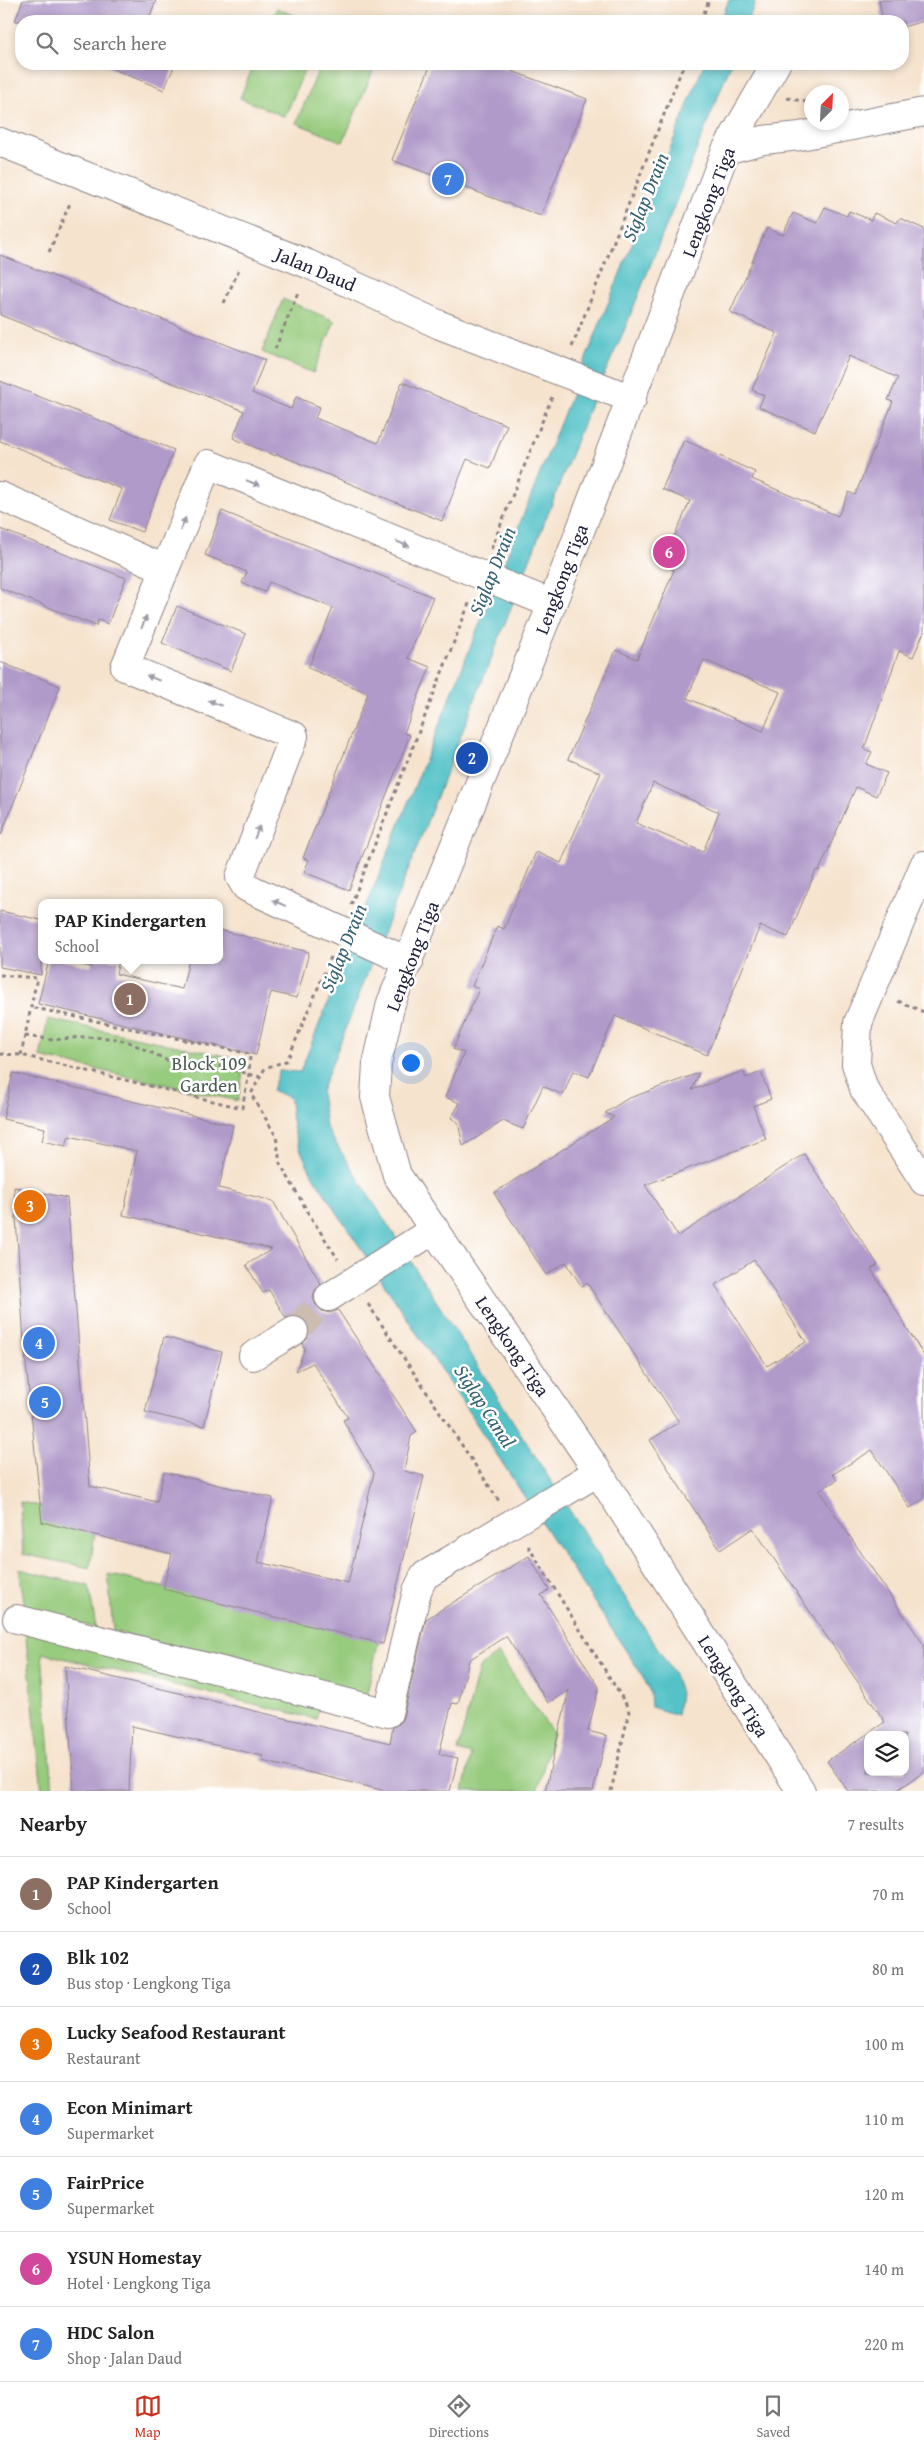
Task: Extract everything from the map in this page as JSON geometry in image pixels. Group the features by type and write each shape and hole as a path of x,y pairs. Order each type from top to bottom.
{"street":[{"name":"Lengkong Tiga","path":"773,70 726,150 552,604 391,1003 376,1064 375,1097 397,1175 598,1472 801,1791"},
{"path":"726,150 763,140 800,136 924,112"},
{"name":"Jalan Daud","path":"0,142 308,264 440,325 632,399"},
{"path":"409,962 246,887 240,878 294,736 125,667 208,464 552,604"},
{"path":"0,496 165,569"},
{"path":"924,864 858,1023 856,1064 864,1089 924,1181"},
{"path":"329,1297 410,1243 435,1229"},
{"path":"252,1356 294,1331"},
{"path":"16,1619 388,1714 417,1591 424,1576 521,1520 598,1472"}],"path":[{"path":"703,15 709,0"},
{"path":"49,252 81,174"},
{"path":"224,303 251,242"},
{"path":"275,349 308,264"},
{"path":"0,975 36,978 22,1056"},
{"path":"0,1054 22,1056 242,1108 249,1074 250,1054 30,1006"},
{"path":"25,1036 53,1040 88,1037 112,1038 129,1042 175,1064 189,1067 216,1065 260,1077"},
{"path":"612,1791 629,1712 626,1704"}],"green space":[{"path":"277,8 294,15 274,15"},
{"path":"252,70 305,70 285,117 240,98"},
{"path":"318,70 373,70 343,142 296,123"},
{"path":"283,299 335,321 313,373 262,352"},
{"name":"Block 109 Garden","path":"48,1019 245,1060 238,1101 40,1057"},
{"path":"20,1502 97,1517 90,1568 23,1554"},
{"path":"19,1569 89,1586 96,1628 25,1609"},
{"path":"108,1574 379,1639 366,1698 113,1631"},
{"path":"25,1629 320,1703 316,1719 42,1653 53,1791 42,1791"},
{"path":"498,1653 553,1733 537,1791 463,1791 471,1755 458,1751 479,1668"}],"water":[{"path":"729,0 756,0 750,15 723,15"},
{"name":"Siglap Canal","path":"702,70 729,70 624,331 591,404 321,1092 326,1127 335,1142 674,1674 680,1693 677,1715 651,1707 650,1692 642,1675 313,1176 296,1138 290,1098 272,1090 279,1071 300,1072"}],"building":[{"path":"23,0 156,0 150,15 17,15"},
{"path":"879,0 924,0 924,21 909,25 909,15 882,15"},
{"path":"116,70 172,70 164,90"},
{"path":"429,70 509,70 587,99 541,216 392,160"},
{"path":"825,207 847,216 849,211 871,220 874,213 897,223 900,218 924,229 924,632 913,657 899,651 864,749 872,752 866,764 887,773 876,796 856,787 819,871 816,870 788,937 760,926 707,1055 615,1016 589,1077 573,1071 563,1095 543,1086 523,1129 503,1121 463,1146 458,1122 451,1118 460,1103 445,1097 464,1053 453,1049 479,989 472,986 497,926 504,929 536,852 561,863 601,773 568,759 616,650 637,659 674,570 662,565 690,501 662,489 684,440 755,472 752,479 838,516 849,492 855,495 893,402 888,400 898,378 849,356 815,431 759,407 764,395 752,390 777,333 730,312 767,228 783,235 793,213 817,223","holes":["704,660 780,692 763,731 687,698","653,783 719,812 703,852 636,823"]},
{"path":"0,255 265,360 252,393 291,409 296,397 320,407 315,418 378,443 402,382 507,425 490,468 467,459 442,521 233,438 244,411 0,315"},
{"path":"0,381 174,450 142,532 110,520 122,489 0,441"},
{"path":"222,511 433,597 408,658 430,667 404,733 410,735 349,890 304,872 309,860 303,858 368,693 308,668 333,608 269,582 265,592 242,583 247,572 205,555"},
{"path":"0,529 126,578 108,624 98,620 96,626 0,588"},
{"path":"177,606 246,634 231,671 162,643"},
{"path":"0,662 60,686 1,835 0,834"},
{"path":"0,911 38,919 38,964 41,964 41,975 0,967"},
{"path":"223,931 309,952 297,998 271,992 256,1055 38,1004 48,964 78,964 91,967 91,964 118,964 116,974 182,989 188,964 223,964"},
{"path":"743,1071 746,1078 761,1072 771,1099 753,1106 766,1139 645,1185 678,1236 804,1154 878,1265 871,1269 924,1356 924,1499 910,1508 872,1450 833,1474 837,1480 819,1491 924,1645 924,1772 896,1791 848,1791 827,1761 864,1736 864,1776 909,1776 909,1731 872,1731 885,1722 753,1528 720,1550 650,1440 679,1422 587,1283 582,1287 566,1262 546,1275 494,1193 614,1117 605,1113 627,1099 699,1073 692,1090","holes":["754,1260 806,1342 767,1366 715,1285"]},
{"path":"13,1073 233,1125 219,1188 273,1201 321,1284 315,1290 313,1298 316,1305 322,1311 330,1313 338,1310 417,1432 411,1436 404,1471 424,1476 383,1644 163,1589 172,1554 42,1522 24,1343 14,1187 67,1198 90,1486 157,1502 164,1472 273,1498 258,1562 348,1583 374,1473 343,1420 348,1418 313,1363 296,1371 305,1348 302,1344 307,1339 310,1331 307,1322 294,1315 286,1318 269,1290 263,1293 246,1265 272,1249 123,1215 137,1151 69,1136 66,1146 42,1141 45,1128 3,1119"},
{"path":"164,1337 222,1352 204,1426 145,1412"},
{"path":"529,1556 549,1590 541,1595 599,1687 588,1731 607,1736 593,1791 545,1791 569,1690 548,1703 506,1636 469,1660 458,1704 452,1703 439,1754 458,1758 450,1791 386,1791 262,1761 263,1756 132,1726 129,1791 74,1791 65,1666 390,1743 393,1727 400,1723 403,1717 426,1619"}],"tunnel":[{"path":"294,1331 329,1297"}],"place":[{"name":"HDC Salon","path":"448,179"},
{"name":"YSUN Homestay","path":"669,552"},
{"name":"Blk 102","path":"472,758"},
{"name":"PAP Kindergarten","path":"130,999"},
{"name":"Lucky Seafood Restaurant","path":"30,1206"},
{"name":"Econ Minimart","path":"39,1343"},
{"name":"FairPrice","path":"45,1402"}],"water label":[{"name":"Siglap Drain","path":"645,197"},
{"name":"Siglap Drain","path":"492,571"},
{"name":"Siglap Drain","path":"343,948"}]}
